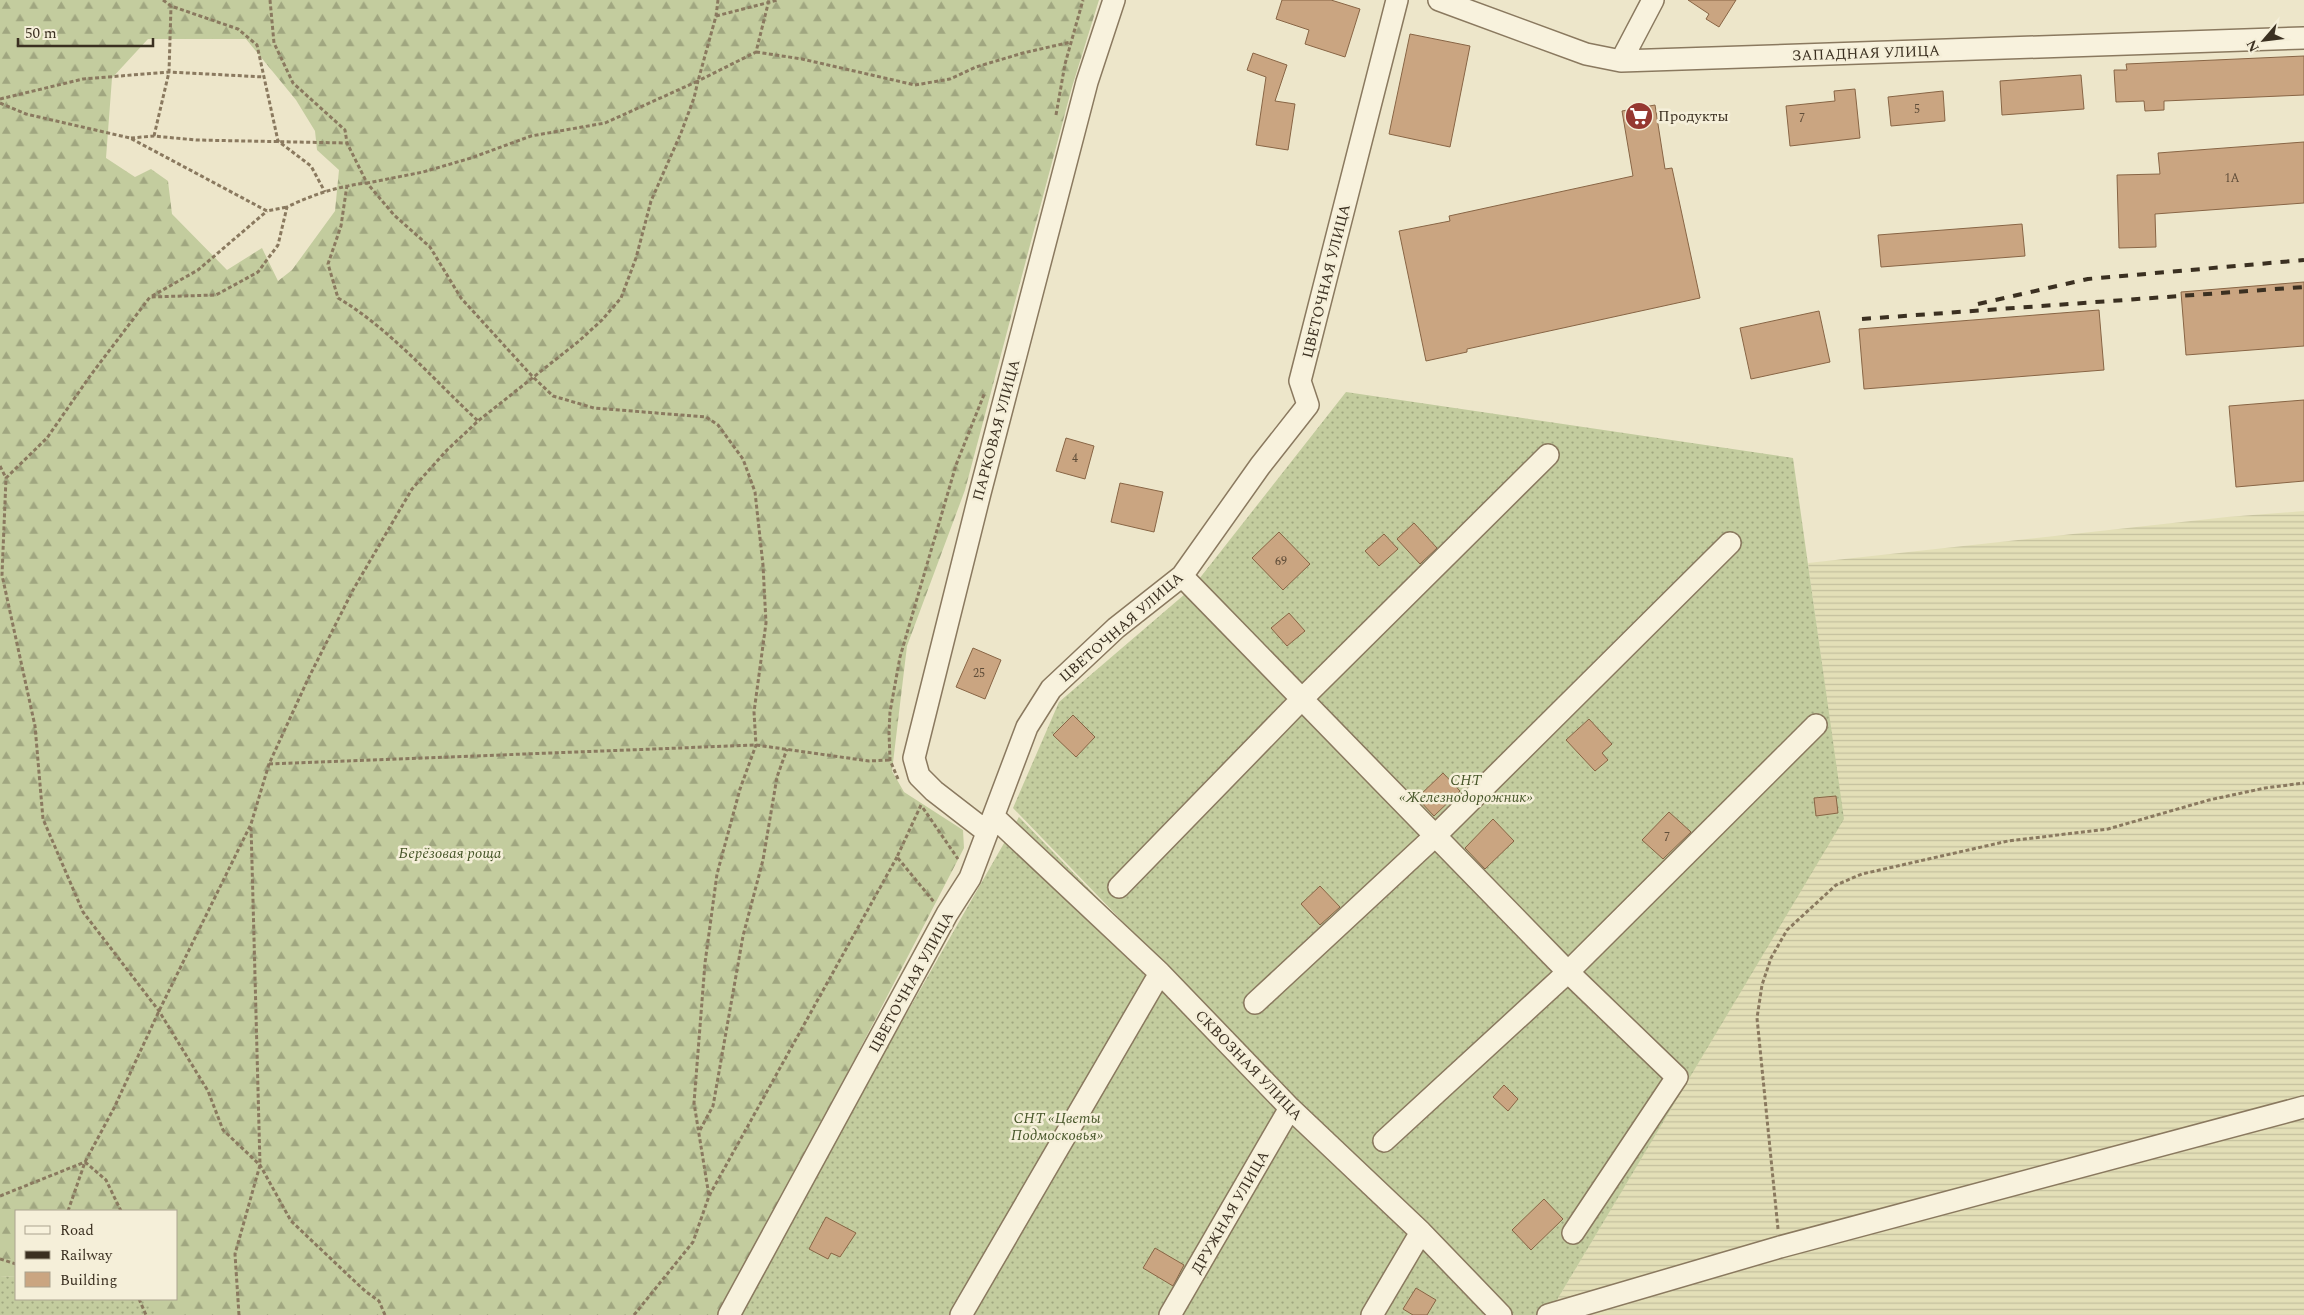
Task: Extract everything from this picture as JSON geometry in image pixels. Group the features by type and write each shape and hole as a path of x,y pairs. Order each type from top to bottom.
{"street":[{"name":"ПАРКОВАЯ УЛИЦА","path":"990,824 929,786 919,776 914,758 980,493 1087,82 1114,0"},
{"name":"ЦВЕТОЧНАЯ УЛИЦА","path":"729,1315 948,914 970,878 1027,727 1051,689 1116,628 1182,576 1260,466 1308,405 1300,381 1398,0"},
{"name":"ЗАПАДНАЯ УЛИЦА","path":"1439,0 1586,54 1621,61 2304,38"},
{"path":"1621,61 1654,0"},
{"path":"1119,887 1301,700 1548,455"},
{"path":"1254,1003 1435,836 1730,543"},
{"path":"1182,576 1568,972 1677,1076 1573,1233"},
{"path":"1384,1142 1568,972 1816,725"},
{"name":"СКВОЗНАЯ УЛИЦА","path":"990,824 1160,973 1290,1108 1421,1232 1501,1315"},
{"path":"961,1315 1160,973"},
{"path":"1548,1315 1780,1247 2304,1107"},
{"name":"ДРУЖНАЯ УЛИЦА","path":"1170,1315 1290,1108"},
{"path":"1372,1315 1421,1232"}],"path":[{"path":"163,0 172,6 238,29 257,45 278,140 311,166 325,192"},
{"path":"270,0 274,43 293,83 345,130 347,143 367,183 394,215 430,247 461,298 532,376 553,396 594,408 706,417 718,425 743,458 755,492 764,565 766,623 754,712 756,745 740,789 717,874 705,963 694,1103 700,1130 709,1196"},
{"path":"68,1210 85,1162 114,1108 159,1011 251,824 269,764 308,679 353,590 412,490 447,450 478,421 532,376 579,341 602,320 621,298 636,258 650,201 681,133 694,98 716,16 718,0"},
{"path":"716,16 778,0"},
{"path":"756,52 769,2"},
{"path":"154,136 170,72 172,6"},
{"path":"6,478 47,438 90,376 150,297 198,270 267,211 287,207 310,196 347,185 423,172 470,158 531,136 605,123 698,81 756,52 802,59 915,86 950,79 976,67 1023,53 1071,42"},
{"path":"0,99 82,79 170,72 264,77"},
{"path":"0,103 26,114 130,138 267,211"},
{"path":"130,138 154,136 196,140 278,140 347,143"},
{"path":"347,185 341,226 328,264 338,298 356,308 478,421"},
{"path":"150,297 216,295 258,272 278,245 287,207"},
{"path":"0,466 6,478 2,575 35,726 43,819 83,912 159,1011 208,1091 223,1130 260,1165 291,1221 365,1291 379,1301 385,1315"},
{"path":"269,764 756,745 869,761 890,760"},
{"path":"700,1130 713,1106 743,936 763,860 777,778 787,749"},
{"path":"1780,1247 1757,1018 1762,985 1771,958 1788,930 1818,900 1836,885 1862,874 2008,841 2108,829 2209,800 2265,788 2304,783"},
{"path":"634,1315 694,1242 709,1196 897,857 921,805"},
{"path":"239,1315 235,1254 260,1165 251,824"},
{"path":"897,857 934,902 948,914"},
{"path":"0,1196 85,1162"},
{"path":"85,1162 106,1180 121,1210"},
{"path":"0,1259 15,1264"},
{"path":"139,1300 146,1315"}],"shaded area":[{"path":"2304,511 2304,1315 1548,1315 1843,819 1808,563 2227,517"}],"green space":[{"name":"Берёзовая роща","path":"0,0 1099,0 1072,87 965,490 907,646 892,771 904,792 963,830 964,848 722,1315 145,1315 143,1300 178,1300 178,1210 15,1210 15,1277 0,1276","holes":["148,39 246,39 296,100 315,131 317,150 339,170 335,211 292,270 278,281 262,248 227,270 172,214 168,181 151,169 135,177 106,158 112,78"]},
{"name":"СНТ «Железнодорожник»","path":"1346,392 1793,458 1844,819 1548,1315 734,1315 1019,817 1345,1152 1013,808 1059,702 1192,588"},
{"path":"0,1276 15,1277 15,1300 148,1300 161,1315 0,1315"}],"building":[{"path":"1282,0 1331,0 1360,9 1345,57 1305,44 1309,30 1276,19"},
{"path":"1688,0 1736,0 1719,27 1706,19 1709,14"},
{"path":"1410,34 1470,46 1450,147 1389,134"},
{"path":"1253,53 1287,65 1275,101 1295,104 1288,150 1256,145 1266,77 1247,70"},
{"path":"2304,56 2304,95 2164,101 2164,110 2145,111 2144,101 2116,102 2114,70 2127,70 2126,64"},
{"path":"2081,75 2084,109 2002,115 2000,81"},
{"path":"1855,89 1860,138 1790,146 1786,106 1835,101 1834,91"},
{"path":"1943,91 1945,121 1891,126 1888,97"},
{"path":"1655,105 1665,169 1672,168 1700,298 1467,349 1467,352 1426,361 1399,231 1450,221 1449,216 1633,176 1622,111"},
{"path":"2304,142 2304,203 2155,214 2156,247 2119,248 2117,175 2160,174 2158,153"},
{"path":"2022,224 2025,256 1881,267 1878,235"},
{"path":"2304,282 2304,346 2186,355 2181,292"},
{"path":"2099,310 2104,370 1864,389 1859,329"},
{"path":"1819,311 1830,362 1751,379 1740,328"},
{"path":"2304,400 2304,481 2236,487 2229,406"},
{"path":"1066,438 1094,446 1085,479 1056,471"},
{"path":"1120,483 1163,492 1154,532 1111,522"},
{"path":"1414,523 1437,548 1420,564 1397,539"},
{"path":"1279,532 1310,564 1283,590 1252,558"},
{"path":"1384,534 1398,549 1379,566 1365,551"},
{"path":"1289,613 1305,631 1287,646 1271,628"},
{"path":"973,648 1001,660 985,699 956,687"},
{"path":"1073,715 1095,737 1076,757 1053,735"},
{"path":"1589,719 1612,744 1602,753 1608,760 1595,771 1566,740"},
{"path":"1443,773 1460,791 1434,816 1417,798"},
{"path":"1836,796 1838,813 1816,816 1814,798"},
{"path":"1669,812 1691,832 1663,859 1642,840"},
{"path":"1493,819 1514,841 1485,869 1465,848"},
{"path":"1320,886 1340,907 1320,925 1301,904"},
{"path":"1504,1085 1518,1099 1508,1111 1493,1097"},
{"path":"1544,1199 1563,1219 1531,1250 1512,1230"},
{"path":"826,1217 856,1233 840,1257 831,1253 828,1259 809,1249"},
{"path":"1155,1248 1184,1265 1173,1286 1143,1268"},
{"path":"1416,1288 1436,1300 1427,1315 1413,1315 1403,1309"}],"railway":[{"path":"1978,304 2088,279 2304,260"},
{"path":"1862,319 2304,287"}],"place":[{"name":"Продукты","path":"1639,116"}],"park label":[{"name":"СНТ «Цветы Подмосковья»","path":"1057,1126"}]}
